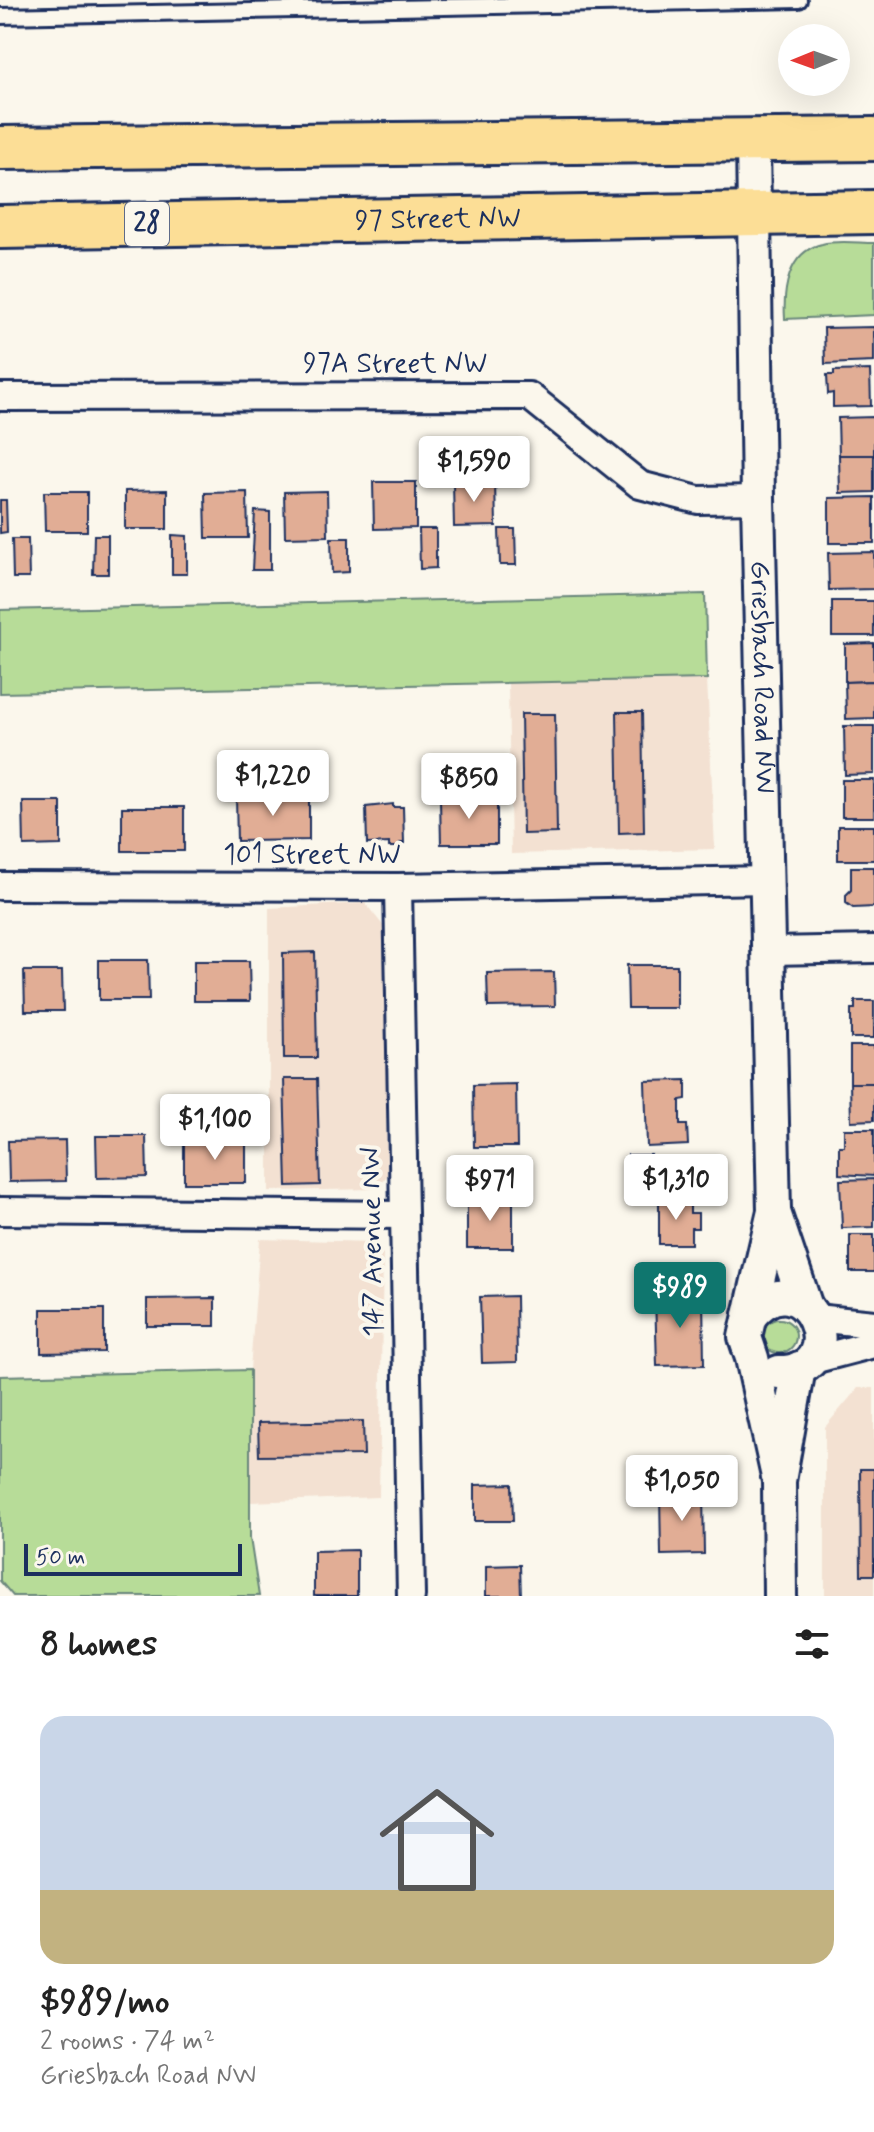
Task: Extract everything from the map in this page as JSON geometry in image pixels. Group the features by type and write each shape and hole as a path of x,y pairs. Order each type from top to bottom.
{"main road":[{"path":"0,148 874,139"},
{"name":"97 Street NW","path":"0,227 874,212"}],"street":[{"name":"Griesbach Road NW","path":"753,141 774,1211 745,1337 779,1481 780,1596"},
{"name":"97A Street NW","path":"0,397 529,396 640,485 698,500 758,499"},
{"name":"101 Street NW","path":"0,886 398,887 768,880"},
{"name":"147 Avenue NW","path":"398,887 411,1596"},
{"path":"770,951 874,949"},
{"path":"0,1211 404,1215"},
{"name":"Griesbach Road NW","path":"774,1211 819,1334 818,1345 804,1364 779,1481"},
{"path":"750,1316 758,1307 780,1298 792,1299 811,1312 874,1324"},
{"path":"752,1358 772,1372 783,1373 874,1344"}],"lane":[{"path":"0,16 413,4 799,0"}],"shaded area":[{"path":"707,679 715,849 511,854 508,683"},
{"path":"365,903 385,928 387,1176 376,1189 269,1191 269,908"},
{"path":"260,1239 373,1242 383,1254 379,1497 250,1502 250,1370"},
{"path":"858,1388 874,1388 874,1596 825,1596 825,1427"}],"green space":[{"path":"828,243 874,243 874,315 785,319 787,285 802,255 811,248"},
{"path":"705,594 707,679 0,693 0,610"},
{"path":"779,1319 791,1324 796,1336 791,1348 779,1353 767,1348 762,1336 767,1324"},
{"path":"250,1370 250,1538 259,1596 13,1596 0,1581 0,1376"}],"building":[{"path":"874,327 874,362 825,364 824,328"},
{"path":"870,370 871,406 833,407 833,393 828,394 827,375 834,375 834,371"},
{"path":"874,417 874,455 839,455 838,418"},
{"path":"839,455 874,455 874,492 840,493"},
{"path":"495,481 496,526 454,527 453,482"},
{"path":"373,482 416,482 416,528 374,529"},
{"path":"167,490 167,529 125,529 125,491"},
{"path":"327,491 328,536 285,537 284,492"},
{"path":"44,492 87,492 87,531 45,531"},
{"path":"247,492 248,538 206,538 205,493"},
{"path":"874,497 874,543 829,543 829,498"},
{"path":"0,500 6,500 7,532 0,533"},
{"path":"255,511 270,512 270,570 252,570"},
{"path":"419,529 436,529 436,568 420,569"},
{"path":"499,529 515,529 516,565 500,565"},
{"path":"94,535 108,535 108,574 93,574"},
{"path":"172,535 187,536 187,574 172,574"},
{"path":"331,538 349,538 349,572 332,573"},
{"path":"12,539 28,539 29,578 13,578"},
{"path":"874,552 874,589 829,590 828,553"},
{"path":"832,601 874,601 874,636 832,636"},
{"path":"874,643 874,681 845,682 845,644"},
{"path":"874,681 874,718 846,719 845,682"},
{"path":"617,712 642,712 644,832 619,833"},
{"path":"521,714 555,714 557,833 523,834"},
{"path":"844,726 874,726 874,774 845,775"},
{"path":"842,780 874,780 874,817 842,817"},
{"path":"309,796 309,840 237,841 236,797"},
{"path":"440,799 497,799 497,844 441,844"},
{"path":"23,802 61,802 61,845 24,846"},
{"path":"393,804 393,807 403,807 404,843 400,843 400,847 389,847 389,843 367,844 366,807"},
{"path":"122,807 184,807 184,851 122,851"},
{"path":"838,826 874,826 874,860 838,860"},
{"path":"851,867 874,867 874,907 853,908 846,903 846,895 851,890"},
{"path":"315,952 317,1058 284,1058 283,953"},
{"path":"99,960 148,960 149,1000 99,1000"},
{"path":"194,961 249,961 250,1001 194,1001"},
{"path":"627,965 677,965 677,1008 628,1008"},
{"path":"24,971 62,971 63,1011 25,1011"},
{"path":"554,972 555,1006 488,1007 487,973"},
{"path":"855,1001 874,1001 874,1038 851,1038 851,1009 855,1009"},
{"path":"850,1046 874,1046 874,1083 850,1083"},
{"path":"284,1079 317,1079 320,1185 287,1186"},
{"path":"686,1080 686,1099 680,1100 680,1125 687,1125 688,1145 647,1147 645,1081"},
{"path":"850,1083 874,1083 874,1120 851,1121"},
{"path":"516,1084 517,1147 474,1147 473,1085"},
{"path":"844,1129 874,1129 874,1176 839,1174 839,1146 844,1146"},
{"path":"96,1136 146,1136 147,1177 97,1178"},
{"path":"65,1140 66,1181 9,1182 8,1141"},
{"path":"184,1141 246,1141 246,1183 184,1183"},
{"path":"628,1155 651,1155 651,1169 629,1169"},
{"path":"874,1179 874,1227 842,1228 840,1180"},
{"path":"513,1197 513,1248 467,1248 467,1198"},
{"path":"659,1200 690,1200 690,1213 698,1213 698,1228 691,1228 691,1244 659,1244"},
{"path":"850,1235 874,1235 874,1272 850,1272"},
{"path":"703,1294 704,1365 657,1366 655,1295"},
{"path":"516,1296 517,1362 482,1363 480,1297"},
{"path":"215,1298 215,1326 147,1326 147,1299"},
{"path":"41,1309 104,1309 104,1352 41,1353"},
{"path":"363,1421 364,1455 259,1456 258,1423"},
{"path":"860,1469 874,1469 874,1575 861,1575"},
{"path":"512,1484 513,1521 475,1521 475,1485"},
{"path":"703,1491 704,1554 661,1555 660,1492"},
{"path":"357,1550 357,1596 314,1596 314,1551"},
{"path":"520,1565 521,1596 486,1596 486,1566"}]}
